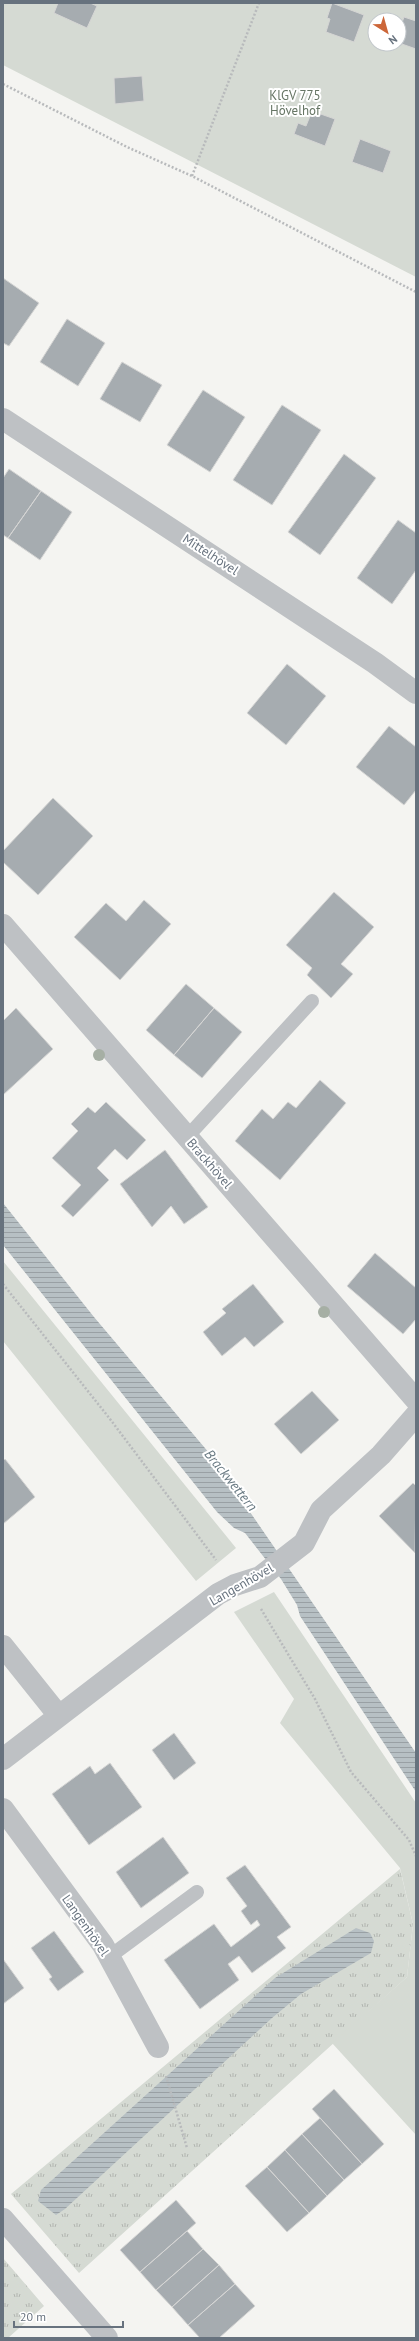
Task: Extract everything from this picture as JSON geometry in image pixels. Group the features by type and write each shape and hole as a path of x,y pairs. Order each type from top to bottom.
{"street":[{"name":"Mittelhövel","path":"3,419 375,663 416,693"},
{"name":"Brackhövel","path":"3,925 416,1400"},
{"name":"Langenhövel","path":"3,1759 218,1594 235,1585 260,1577 304,1543 322,1510 381,1455 416,1415"},
{"path":"3,1646 59,1716"},
{"name":"Langenhövel","path":"3,1809 103,1945 158,2048"},
{"path":"3,2218 107,2338"}],"lane":[{"path":"187,1136 312,1001"},
{"path":"109,1957 197,1892"}],"path":[{"path":"192,176 259,3"},
{"path":"3,84 127,147 192,176 416,292"},
{"path":"167,2076 187,2148"}],"green space":[{"name":"KlGV 775 Hövelhof","path":"3,3 416,3 416,277 3,65"},
{"path":"3,1261 236,1548 196,1581 3,1341"},
{"path":"274,1592 416,1803 416,2135 332,2043 407,1977 413,1924 400,1868 280,1723 294,1699 234,1612"},
{"path":"400,1869 413,1924 407,1977 79,2273 11,2194"},
{"path":"3,2258 44,2306 8,2338 3,2338"}],"shaded area":[{"path":"3,1203 94,1317 210,1454 416,1753 416,1792 300,1616 297,1605 281,1579 245,1533 234,1528 217,1512 3,1245"},
{"path":"356,1928 370,1933 374,1941 371,1953 301,1994 272,2018 65,2209 56,2215 38,2201 41,2190 275,1978"}],"building":[{"path":"58,3 90,3 97,6 87,28 54,13"},
{"path":"332,3 364,15 354,42 326,32 330,19 327,18"},
{"path":"407,18 416,21 416,49 407,46"},
{"path":"142,76 144,101 115,104 114,78"},
{"path":"312,111 335,119 325,146 294,134 298,123 306,126"},
{"path":"360,139 391,151 383,173 352,162"},
{"path":"3,278 39,303 9,346 3,343"},
{"path":"67,319 105,343 78,386 40,362"},
{"path":"122,362 162,385 140,422 100,399"},
{"path":"203,390 245,417 210,472 167,445"},
{"path":"282,405 321,430 272,505 233,480"},
{"path":"344,454 376,478 320,555 288,532"},
{"path":"9,469 41,491 8,538 3,535 3,478"},
{"path":"41,491 72,512 40,560 8,538"},
{"path":"398,520 416,533 416,570 392,604 357,578"},
{"path":"287,664 326,696 286,745 247,713"},
{"path":"389,726 416,747 416,790 404,805 356,767"},
{"path":"53,798 93,836 38,895 3,862 3,851"},
{"path":"334,892 374,927 341,964 353,974 331,998 307,975 312,968 286,945"},
{"path":"144,900 171,924 120,980 74,937 106,903 126,921"},
{"path":"186,984 214,1008 174,1055 146,1030"},
{"path":"16,1008 53,1049 3,1095 3,1021"},
{"path":"214,1008 242,1032 202,1078 174,1055"},
{"path":"320,1080 346,1103 280,1180 235,1141 262,1109 273,1119 288,1102 296,1108"},
{"path":"106,1102 146,1140 127,1160 115,1149 97,1168 109,1180 73,1217 61,1206 81,1185 52,1158 78,1131 71,1124 88,1107 95,1113"},
{"path":"165,1150 208,1207 184,1224 171,1206 152,1227 120,1184"},
{"path":"375,1253 416,1288 416,1319 403,1334 347,1286"},
{"path":"253,1284 284,1322 254,1347 245,1337 222,1356 203,1332 226,1313 222,1309"},
{"path":"312,1391 339,1420 301,1454 274,1424"},
{"path":"5,1459 35,1497 3,1524 3,1461"},
{"path":"413,1483 416,1486 415,1553 379,1516"},
{"path":"174,1733 196,1763 174,1780 152,1750"},
{"path":"110,1763 142,1807 89,1845 52,1794 90,1766 95,1774"},
{"path":"163,1837 189,1873 141,1908 116,1872"},
{"path":"245,1865 291,1927 277,1937 286,1948 252,1973 239,1956 228,1964 239,1980 200,2009 164,1960 214,1924 231,1947 260,1925 257,1920 251,1925 241,1911 247,1906 226,1878"},
{"path":"54,1931 84,1972 58,1991 49,1979 52,1977 31,1948"},
{"path":"3,1959 24,1988 3,2004"},
{"path":"334,2089 384,2144 362,2164 312,2109"},
{"path":"320,2118 362,2164 344,2180 302,2134"},
{"path":"302,2134 344,2180 327,2196 285,2150"},
{"path":"285,2150 327,2196 309,2213 267,2167"},
{"path":"267,2167 309,2213 287,2232 245,2186"},
{"path":"176,2200 196,2223 140,2272 120,2250"},
{"path":"187,2231 203,2249 156,2290 140,2272"},
{"path":"203,2249 219,2265 172,2307 156,2290"},
{"path":"219,2265 235,2284 188,2325 172,2307"},
{"path":"235,2284 255,2306 219,2338 200,2338 188,2325"}],"water label":[{"name":"Brackwettern","path":"231,1480"}]}
